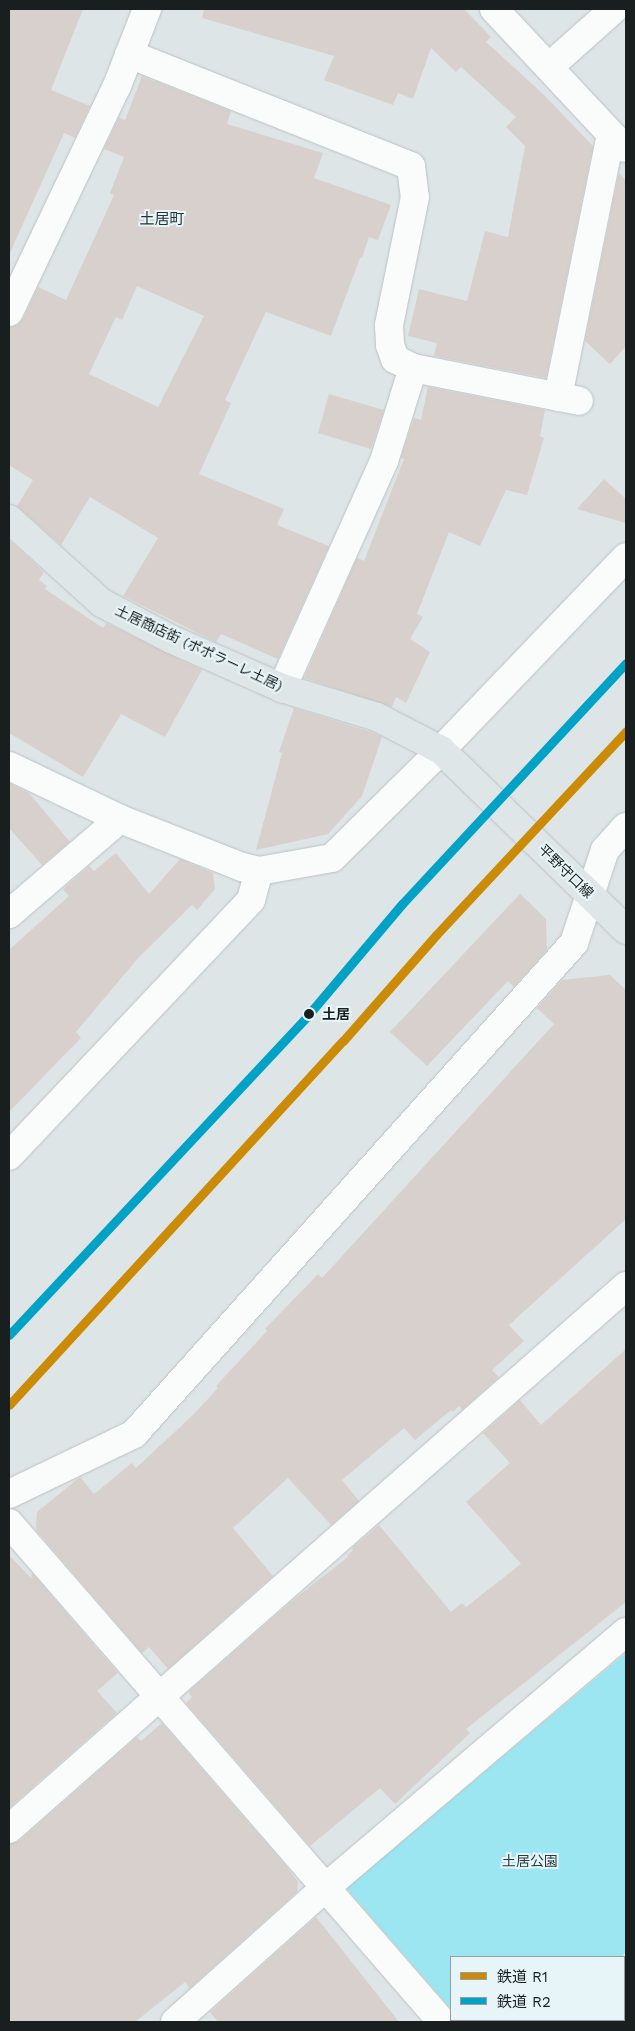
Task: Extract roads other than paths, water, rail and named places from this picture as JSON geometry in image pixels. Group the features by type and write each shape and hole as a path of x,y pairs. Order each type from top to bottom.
{"main road":[{"name":"土居商店街 (ポポラーレ土居)","path":"9,519 102,603 171,639 282,688 377,717 441,750"},
{"name":"平野守口線","path":"441,750 626,930"}],"street":[{"path":"9,312 117,86 146,9"},
{"path":"129,54 411,166 415,197 389,325 390,345 395,359 413,368 569,399 618,143 494,9"},
{"path":"549,67 614,9"},
{"path":"282,688 384,461 413,368"},
{"path":"9,766 120,819 242,867 259,871 332,858 441,750 626,557"},
{"path":"9,914 120,819"},
{"path":"9,1494 134,1434 574,943 605,850 626,827"},
{"path":"9,1156 251,900 259,871"},
{"path":"9,1829 626,1286"},
{"path":"9,1523 442,2022"},
{"path":"175,2022 325,1888 626,1632"}],"rail line":[{"name":"R2","path":"9,1335 309,1014 402,904 626,663"},
{"name":"R1","path":"9,1405 343,1041 436,935 626,731"}],"place":[{"name":"土居","path":"309,1014"}],"district":[{"name":"土居町","path":"162,220"}],"park label":[{"name":"土居公園","path":"530,1861"}]}
